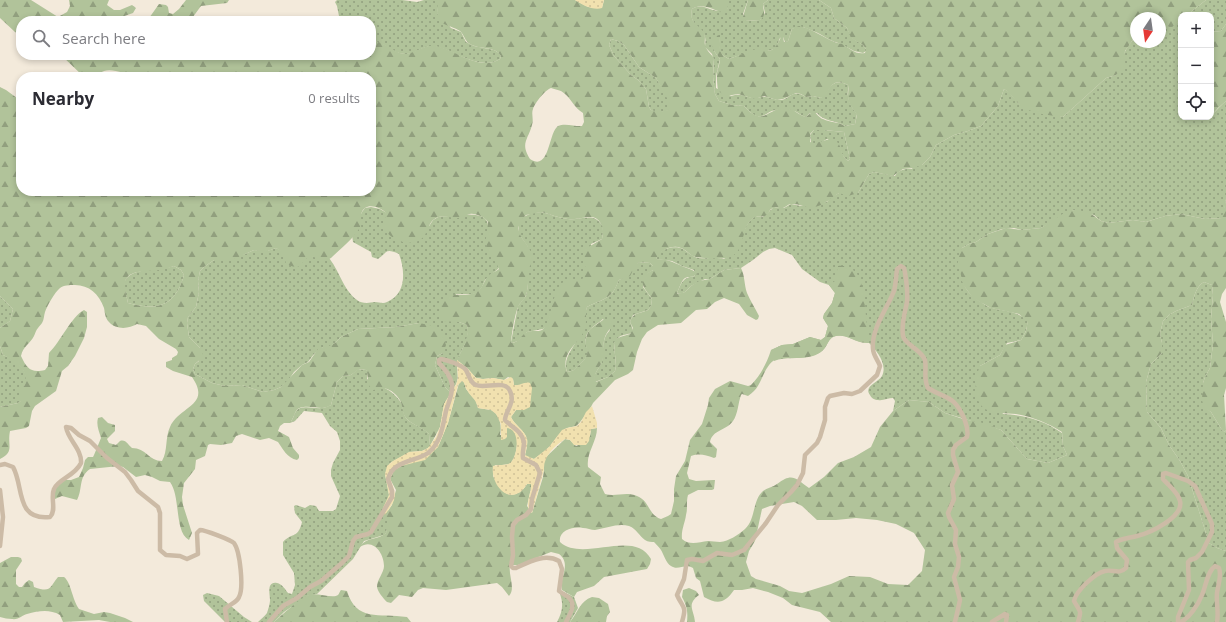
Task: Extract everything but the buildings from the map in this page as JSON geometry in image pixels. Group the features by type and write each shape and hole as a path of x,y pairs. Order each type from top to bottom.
{"street":[{"path":"682,622 685,613 684,607 677,595 684,579 687,560 692,559 703,561 717,553 732,555 744,550 766,523 778,505 797,485 803,473 805,455 817,443 820,437 825,420 825,407 828,398 839,394 857,392 878,375 880,366 873,352 873,341 884,310 894,289 897,269 901,266 904,268 906,273 907,299 903,320 904,339 917,349 924,358 928,388 956,403 968,429 967,437 956,445 953,450 958,472 952,485 954,499 948,513 956,530 955,544 959,557 958,567 954,577 960,600 955,622"},
{"path":"269,622 283,606 321,581 342,563 349,556 353,541 356,537 371,532 392,497 392,491 388,479 392,471 402,463 422,456 432,449 442,432 452,395 450,378 439,363 439,360 441,359 463,367 476,386 503,385 507,386 511,392 512,400 510,408 505,416 505,420 518,431 523,438 523,458 536,465 540,473 532,499 531,510 517,520 514,525 511,566 516,568 545,558 551,558 559,561 562,569 559,591 570,598 572,604 570,614 566,622"},
{"path":"0,465 5,464 14,467 25,508 36,516 50,516 53,511 53,493 55,487 75,472 81,463 80,455 68,434 66,427 71,428 79,435 86,438 107,458 125,472 138,491 158,507 160,513 159,547 162,553 166,555 180,556 187,559 196,556 198,551 197,533 200,530 207,530 233,542 237,550 242,585 241,592 237,600 225,609 227,622"},
{"path":"1078,622 1080,608 1074,601 1077,594 1100,573 1107,570 1120,572 1126,568 1127,560 1117,548 1116,542 1144,534 1167,522 1177,512 1180,506 1180,500 1175,491 1163,479 1164,474 1188,481 1195,486 1213,527 1202,552 1196,558 1188,562 1189,590 1178,617 1180,622 1188,617 1199,601 1209,574 1215,566 1219,568 1221,574 1217,594 1217,622"},
{"path":"0,490 3,517 0,546"},
{"path":"992,622 1005,614 1007,615 1006,622"}],"green space":[{"path":"0,0 31,0 56,16 16,16 16,32 0,18"},
{"path":"69,0 109,0 107,5 114,10 120,10 132,5 136,8 133,13 124,16 60,16 67,12 70,6"},
{"path":"186,0 229,0 227,3 201,6 194,16 151,16 159,4 166,5 169,13 173,14"},
{"path":"337,0 402,0 417,2 424,0 438,0 437,13 451,28 461,32 466,42 474,46 494,50 499,53 501,56 500,59 493,62 477,62 445,49 433,46 409,54 396,52 376,42 376,16 339,16 335,2"},
{"path":"438,0 575,0 588,7 602,8 604,0 728,0 728,8 724,13 708,7 700,6 692,9 691,14 693,21 704,33 707,50 714,58 713,77 715,94 719,101 732,105 744,106 756,116 765,115 779,109 786,108 806,117 813,111 822,118 845,126 855,124 857,115 849,101 848,85 842,83 837,82 831,86 821,98 813,96 806,97 796,93 777,100 764,96 755,99 738,94 726,96 721,93 718,90 717,77 720,59 714,51 711,43 714,36 720,35 721,52 729,59 753,50 772,50 781,37 783,37 784,42 788,41 792,29 799,26 842,44 855,52 865,53 866,49 863,45 851,38 847,28 834,18 831,8 819,0 1206,0 1191,12 1178,12 1178,22 1172,27 1166,26 1166,12 1130,12 1130,44 1125,51 1123,67 1116,75 1106,78 1063,117 1041,114 1025,108 1004,89 998,106 981,126 954,135 936,145 930,157 920,167 914,165 914,168 903,169 893,176 874,172 869,174 858,193 848,196 839,193 815,207 789,204 783,208 771,209 765,216 751,220 745,230 737,252 726,258 696,257 677,247 666,249 660,253 656,259 670,261 692,270 697,274 684,279 677,293 678,294 685,292 699,281 710,279 724,270 741,268 747,293 759,316 758,319 756,320 747,315 739,304 724,298 715,302 707,309 696,310 681,323 658,325 647,332 642,339 633,370 615,380 593,403 578,425 565,429 544,452 534,459 525,456 527,443 526,436 514,423 511,417 516,410 524,410 525,383 520,386 514,385 513,379 508,377 504,380 493,378 476,378 457,360 466,338 468,329 467,325 459,322 442,321 440,316 441,306 447,297 478,291 488,276 499,269 490,254 486,243 487,220 472,214 468,214 460,218 444,216 439,217 430,224 420,240 409,243 400,241 388,234 384,225 385,212 370,206 363,210 360,227 356,233 331,258 325,261 311,256 298,267 292,266 286,264 284,253 276,248 265,252 254,250 230,261 214,260 204,267 200,271 198,281 199,292 196,307 188,317 187,323 189,337 200,348 203,354 202,358 195,364 193,369 195,374 212,383 225,386 242,385 263,392 281,387 302,365 309,362 318,349 335,343 341,337 358,329 396,327 419,323 434,326 442,335 446,345 443,353 437,356 435,365 445,387 450,392 444,404 440,427 430,446 429,434 406,418 398,397 385,388 373,390 369,384 366,370 359,369 351,375 343,376 337,382 331,405 323,408 308,407 298,409 290,423 284,423 280,426 278,431 289,437 293,448 299,455 297,460 288,455 278,442 269,438 260,440 242,434 236,436 232,443 208,445 205,456 196,460 195,469 184,483 182,497 183,505 192,533 189,540 184,536 181,530 176,496 170,482 160,481 145,475 136,477 123,467 119,466 90,469 86,472 82,479 77,500 62,496 55,499 54,492 60,480 71,480 79,477 85,460 88,457 93,457 101,438 97,421 98,418 102,417 108,423 115,425 115,431 107,439 109,443 116,445 120,441 124,441 132,448 141,450 154,459 162,461 170,427 180,414 192,405 198,394 197,387 192,377 173,371 166,367 166,362 172,360 172,358 177,355 178,352 176,349 159,339 146,326 137,324 123,328 112,325 105,315 102,303 93,291 80,285 71,285 62,287 58,290 46,309 43,322 23,350 21,356 25,364 30,369 36,371 45,370 48,366 49,353 70,324 79,313 84,310 87,312 87,327 84,338 75,356 68,366 62,371 56,391 35,406 32,411 29,426 10,431 9,451 0,459 0,407 21,401 21,387 25,385 26,379 20,366 3,355 0,346 0,328 10,321 13,309 0,296 0,87 16,97 16,196 376,196 376,72 120,72 107,70 102,72 79,72 66,60 376,60 376,41 404,54 431,46 436,46 476,62 492,62 500,59 501,56 496,51 471,45 462,33 440,22 437,13","holes":["611,39 624,45 639,67 656,78 670,105 668,110 659,112 651,110 649,107 646,89 614,56 609,45","551,88 561,91 583,113 584,122 582,126 558,126 552,136 545,156 537,162 530,159 525,145 533,123 532,113 534,106 546,91","814,130 844,132 850,159 848,161 845,159 839,144 834,140 827,140 817,143 810,142 810,134","541,212 561,218 575,219 587,217 597,219 602,228 602,239 585,249 583,257 586,270 584,278 563,282 558,288 548,322 545,327 540,331 527,332 517,341 512,343 515,317 519,305 527,293 528,275 532,259 529,247 519,233 521,222 526,215","639,262 650,263 653,266 653,270 646,274 643,279 644,288 652,299 651,306 648,310 633,316 630,322 633,328 630,334 615,340 615,371 608,377 596,382 595,375 603,359 605,337 613,323 611,320 606,319 592,327 589,331 586,340 586,357 572,371 567,372 566,359 568,353 583,334 586,323 587,307 608,297 614,290 619,280 630,276","174,266 181,270 184,275 180,286 176,294 164,304 148,306 128,303 125,281 132,274"]},
{"path":"728,0 748,0 743,14 745,21 760,20 765,13 763,4 768,0 819,0 831,8 834,18 847,28 852,38 863,45 866,51 863,53 854,51 803,27 792,29 788,41 785,42 783,37 780,38 776,47 772,50 758,50 729,59 723,55 720,50 720,36 714,51 720,59 716,76 716,88 731,96 741,95 752,98 764,97 782,100 797,93 806,97 813,96 821,98 834,83 842,83 848,85 849,101 857,114 855,124 845,126 823,118 817,113 810,113 806,117 789,110 775,110 764,116 756,116 744,106 732,105 719,101 715,94 713,77 714,61 712,54 705,47 704,34 692,19 691,14 692,9 696,7 705,7 718,11 728,8"},
{"path":"748,0 768,0 763,4 764,15 760,20 742,20"},
{"path":"1206,0 1226,0 1226,24 1221,31 1214,32 1214,12 1191,12"},
{"path":"1178,22 1178,120 1214,120 1214,113 1226,101 1226,199 1223,218 1205,219 1181,214 1165,216 1146,222 1133,220 1108,223 1101,221 1094,215 1074,210 1041,228 1022,230 1014,228 1002,229 988,234 976,242 962,248 962,279 964,285 973,297 989,307 1014,313 1027,320 1026,331 1021,340 1007,343 1000,355 980,366 1003,414 1034,419 1055,428 1062,433 1063,446 1067,455 1048,463 1027,459 1001,430 945,413 929,402 909,400 893,411 895,401 893,398 876,400 871,397 868,392 868,389 882,376 883,371 880,358 875,349 869,343 860,342 840,335 833,337 822,351 814,355 774,361 771,350 782,345 793,344 810,337 821,340 825,337 828,326 823,318 824,314 832,303 835,293 829,285 820,282 802,269 792,255 775,248 769,249 741,268 724,270 710,279 705,279 691,286 685,292 680,294 677,293 681,283 687,278 695,276 694,270 672,261 656,259 661,251 674,247 683,249 692,256 724,259 737,248 750,220 754,217 763,217 773,208 784,208 791,204 801,206 827,202 830,198 839,193 858,193 869,174 874,172 895,176 900,171 912,169 914,165 922,165 930,157 936,145 954,135 981,126 998,106 1004,89 1009,92 1019,104 1063,117 1106,78 1116,75 1130,44 1130,48 1166,48 1166,26 1172,26"},
{"path":"1226,24 1226,101 1214,113 1214,32 1221,31"},
{"path":"611,39 624,45 639,67 656,78 675,109 657,113 651,110 649,107 646,89 614,56 609,45"},
{"path":"814,130 844,132 850,159 848,161 844,157 839,145 827,139 820,143 811,143 810,135"},
{"path":"1226,199 1226,288 1222,294 1220,302 1226,322 1226,388 1224,395 1225,432 1222,430 1211,412 1204,408 1202,400 1203,383 1210,368 1213,344 1211,319 1213,295 1212,285 1204,282 1201,284 1196,292 1192,305 1176,311 1163,321 1160,334 1162,353 1151,364 1146,382 1147,412 1161,428 1169,445 1188,476 1209,543 1226,551 1226,622 831,622 820,612 792,605 783,598 753,588 734,590 727,598 721,601 717,602 709,600 704,597 700,581 696,578 693,568 687,566 676,568 669,565 660,549 654,542 645,540 632,527 625,525 595,530 571,528 561,534 560,542 570,547 582,549 633,546 643,550 651,559 647,569 604,577 594,586 577,592 574,597 562,590 562,580 565,566 563,558 559,554 551,552 518,565 510,565 512,589 509,596 497,583 446,590 423,588 418,590 412,597 399,595 391,603 384,599 377,587 384,566 384,561 380,552 377,548 369,544 360,547 366,541 386,533 388,518 385,515 392,505 396,490 390,479 394,470 438,447 448,423 459,383 462,381 464,382 466,389 476,401 478,408 491,410 496,414 501,428 500,435 507,434 506,430 508,427 516,433 517,445 513,459 509,464 495,465 493,476 502,490 511,495 523,490 527,484 531,484 527,506 532,513 543,477 543,464 545,458 565,439 570,440 576,446 581,444 590,436 591,429 597,428 597,433 589,457 588,467 601,477 600,484 605,494 629,494 637,496 644,501 657,517 661,519 668,516 671,514 674,501 676,476 685,461 690,440 702,424 709,398 715,389 730,381 748,386 751,385 763,369 771,350 782,345 793,344 810,337 821,340 825,337 828,326 823,318 824,314 832,303 835,293 829,285 835,281 838,266 850,268 859,277 864,298 869,342 859,342 842,336 832,337 823,350 815,355 802,358 778,359 769,365 757,388 748,396 741,395 733,421 711,438 710,442 717,449 716,457 714,458 705,455 691,456 687,473 689,479 696,481 715,480 714,489 698,490 688,495 687,512 682,539 691,543 708,541 720,542 736,535 748,525 753,515 757,500 763,491 786,478 796,479 809,488 824,477 838,463 854,457 871,447 880,427 893,411 909,400 929,402 945,413 963,419 983,423 1001,430 1027,459 1048,463 1067,455 1063,446 1062,432 1046,423 1028,417 989,411 981,405 976,395 976,383 980,366 1000,355 1005,345 1021,340 1026,331 1027,321 1019,314 991,308 973,298 964,286 960,270 957,267 962,248 976,242 988,234 1006,228 1022,230 1041,228 1064,213 1074,210 1090,213 1101,221 1108,223 1133,220 1146,222 1165,216 1181,214 1205,219 1222,218","holes":["794,502 802,506 817,520 856,518 877,520 896,524 914,533 925,550 922,571 908,585 888,584 870,577 849,576 831,584 802,593 789,591 780,586 756,579 751,576 746,562 749,551 755,541 762,509 770,506"]},
{"path":"371,207 385,212 387,215 385,223 429,226 433,220 442,216 467,215 479,216 487,221 499,268 485,280 478,292 473,294 456,294 459,322 467,325 468,334 457,362 457,381 450,392 445,387 435,365 437,356 443,353 419,323 396,327 358,329 341,337 329,347 323,347 314,354 308,362 294,372 288,381 281,387 274,390 263,392 242,385 225,386 212,383 195,374 193,369 195,364 199,361 200,348 189,337 187,323 188,317 196,307 199,292 198,281 200,271 214,260 245,254 254,250 267,251 276,248 295,254 328,257 348,291 359,301 366,303 384,303 394,298 401,288 403,281 399,254 389,251 378,259 372,257 371,252 353,242 352,235 362,212 365,208"},
{"path":"541,212 568,219 594,218 598,220 603,229 603,233 602,239 591,244 594,277 556,295 547,326 543,329 527,332 518,341 512,343 518,306 526,296 528,286 528,247 519,234 519,219 532,213"},
{"path":"639,262 650,263 653,266 653,270 647,274 643,287 652,299 651,306 648,310 633,315 630,322 632,332 619,337 614,343 615,371 608,377 595,382 595,374 602,361 605,337 610,330 603,319 592,327 587,334 586,343 588,353 584,361 572,371 567,372 566,362 578,339 587,307 610,295 619,280 623,278 628,270"},
{"path":"174,266 181,270 184,275 176,294 170,300 164,304 156,306 128,303 124,287 125,280 136,272"},
{"path":"1204,282 1212,285 1213,295 1211,319 1213,344 1210,368 1203,383 1206,408 1211,412 1222,430 1225,432 1226,430 1226,551 1209,543 1188,476 1169,445 1161,428 1147,412 1146,382 1151,364 1162,353 1160,334 1163,321 1176,311 1192,305 1197,289"},
{"path":"0,296 13,309 10,321 0,328"},
{"path":"0,346 3,355 13,359 19,364 26,375 26,382 21,390 22,401 0,407"},
{"path":"358,369 366,370 368,372 367,379 393,393 397,397 403,407 406,418 429,434 430,446 422,451 410,452 390,463 385,474 389,495 388,525 386,533 364,541 353,559 317,594 307,596 284,612 274,622 258,622 267,613 270,603 269,589 271,584 277,583 288,593 292,594 295,585 294,573 283,555 283,542 299,531 302,522 295,513 294,506 296,505 305,508 310,505 316,506 319,511 333,511 336,509 340,496 331,476 333,463 340,450 340,441 337,432 330,426 322,413 304,411 295,421 290,423 298,409 304,407 323,408 331,405 337,382 343,376 351,375"},
{"path":"11,557 21,558 22,561 16,570 16,584 19,587 22,587 29,580 33,582 34,587 44,590 51,587 58,577 64,577 79,609 94,614 104,612 110,613 133,622 110,622 99,620 63,622 60,615 48,611 31,613 14,619 0,617 0,563"},
{"path":"689,588 696,591 699,595 695,598 692,605 695,622 687,622 687,609 682,597 683,590"},
{"path":"341,590 347,591 356,608 363,612 378,615 407,617 411,622 274,622 305,596 316,594 336,596"},
{"path":"564,592 574,597 578,608 570,622 557,622 562,609 560,594"},
{"path":"207,593 219,596 252,622 225,622 204,601 203,595"},
{"path":"592,597 599,598 608,604 610,612 607,616 606,622 570,622 582,604"}],"sand":[{"path":"575,0 604,0 602,8 595,9"},
{"path":"457,360 476,378 493,378 504,380 511,377 514,385 530,383 532,388 530,407 524,410 516,410 511,417 514,423 526,436 527,443 525,455 534,459 549,447 562,430 577,426 592,406 597,428 591,429 589,441 586,445 574,445 570,440 565,439 550,452 545,461 544,470 532,513 528,507 531,484 527,484 515,495 509,495 498,487 493,474 493,466 506,465 510,463 516,453 517,442 514,432 507,428 507,437 501,440 501,424 496,414 491,410 478,408 476,402 462,381 458,385 448,423 438,447 425,460 401,466 394,470 390,479 395,498 385,515 383,508 389,495 385,474 387,466 409,452 422,451 428,448 436,437 440,427 444,404 450,392 456,385 458,378"}]}
